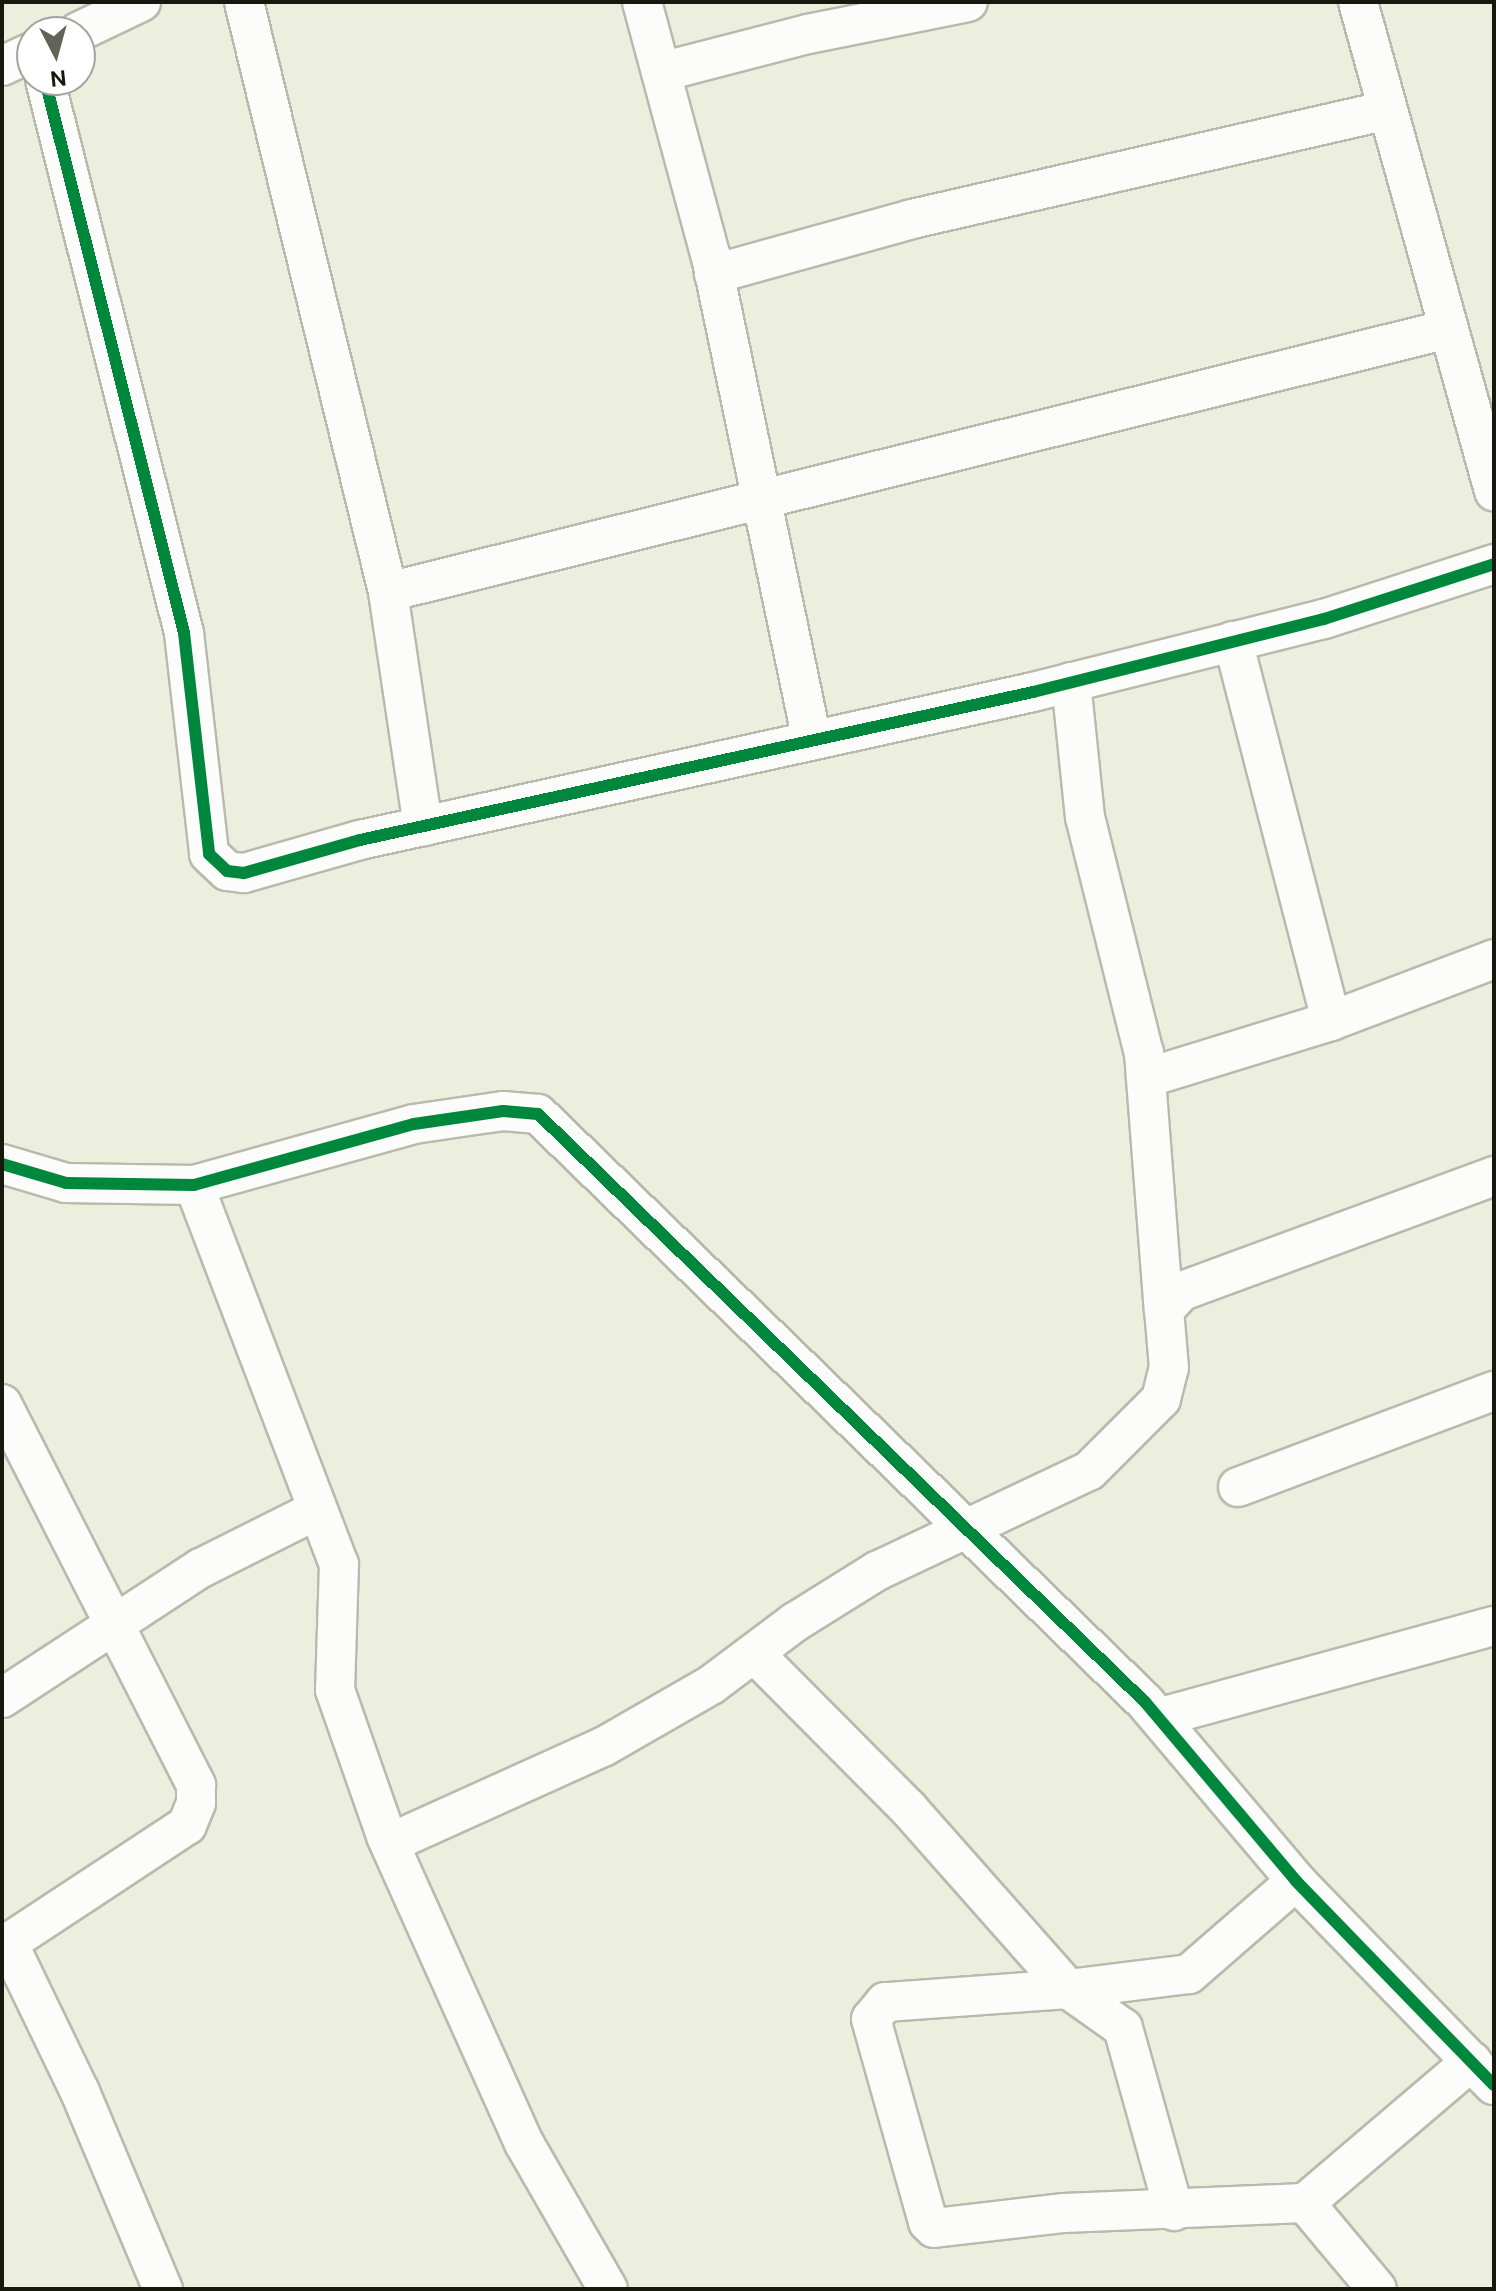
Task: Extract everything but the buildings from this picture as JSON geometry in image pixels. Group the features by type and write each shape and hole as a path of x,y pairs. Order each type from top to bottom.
{"street":[{"path":"96,23 141,2"},
{"path":"244,2 388,592 423,826"},
{"path":"642,2 714,274 812,740"},
{"path":"661,72 808,34 968,2"},
{"path":"1358,2 1494,491"},
{"path":"49,96 184,633 209,854 227,871 244,873 423,826 1071,682 1324,619 1494,564"},
{"path":"714,274 912,219 1387,110"},
{"path":"388,592 1448,329"},
{"path":"1233,641 1331,1021"},
{"path":"390,1843 603,1747 711,1685 877,1571 1089,1471 1161,1399 1169,1368 1146,1078 1085,817 1071,682"},
{"path":"1146,1078 1331,1021 1494,959"},
{"path":"2,1164 66,1183 194,1185 414,1124 503,1111 538,1114 1161,1717 1296,1881 1483,2073 1305,2203 1174,2211 1064,2213 943,2231 928,2222 871,2019 877,2006 1068,1989 1189,1974 1296,1881"},
{"path":"1164,1310 1182,1291 1494,1176"},
{"path":"194,1185 339,1564 335,1690 390,1843 524,2143 608,2289"},
{"path":"1238,1487 1494,1391"},
{"path":"2,1404 111,1626 196,1785 196,1803 187,1825 5,1945 80,2092 163,2289"},
{"path":"2,1698 201,1568 317,1510"},
{"path":"1161,1717 1494,1626"},
{"path":"754,1653 908,1808 1068,1989 1123,2028 1174,2211"},
{"path":"1305,2203 1377,2289"}],"cycle path":[{"path":"49,96 184,633 209,854 227,871 244,873 360,840 1033,692 1324,619 1494,564"},
{"path":"2,1164 66,1183 194,1185 414,1124 503,1111 538,1114 1145,1702 1296,1881 1494,2085"}]}
